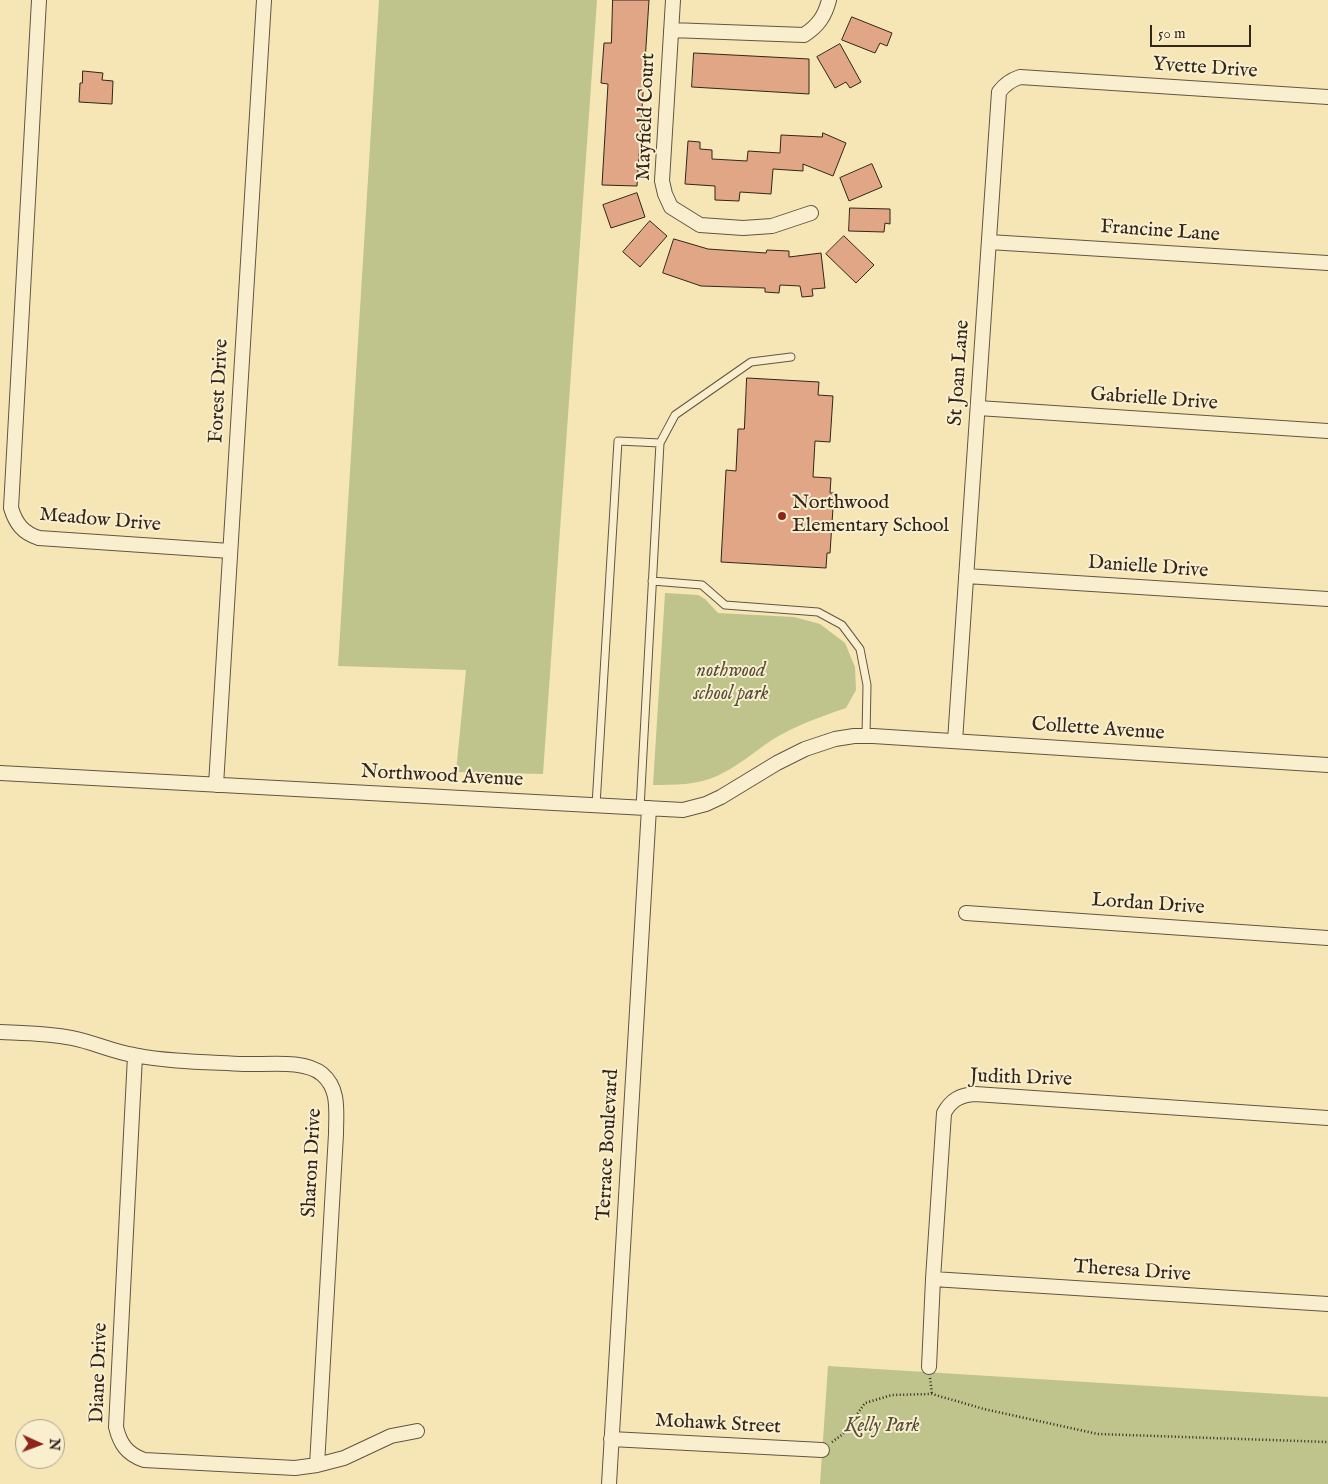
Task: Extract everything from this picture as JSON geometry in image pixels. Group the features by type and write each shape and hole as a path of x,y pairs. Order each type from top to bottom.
{"street":[{"name":"Meadow Drive","path":"39,0 11,508 14,519 20,528 29,535 39,538 230,551"},
{"name":"Forest Drive","path":"216,785 264,0"},
{"name":"Mayfield Court","path":"673,0 662,182 665,194 672,207 700,225 718,227 772,226 811,213"},
{"path":"671,30 804,35 813,29 826,13 829,0"},
{"name":"St Joan Lane","path":"956,741 999,92 1004,85 1020,76 1078,80"},
{"name":"Yvette Drive","path":"1078,80 1328,97"},
{"name":"Francine Lane","path":"989,242 1328,263"},
{"name":"Gabrielle Drive","path":"978,408 1328,431"},
{"name":"Danielle Drive","path":"966,576 1328,599"},
{"name":"Northwood Avenue","path":"0,773 683,810 706,804 721,797 777,763 805,749 835,739 866,736"},
{"name":"Collette Avenue","path":"866,736 1328,765"},
{"name":"Terrace Boulevard","path":"609,1484 644,808"},
{"name":"Lordan Drive","path":"966,913 1328,938"},
{"name":"Sharon Drive","path":"0,1032 48,1034 74,1038 109,1050 135,1056 252,1064 286,1064 309,1067 320,1072 329,1081 334,1089 336,1099 336,1134 317,1465"},
{"name":"Diane Drive","path":"135,1056 116,1427 119,1439 130,1453 144,1460 295,1468 344,1458 391,1436 417,1432"},
{"name":"Judith Drive","path":"929,1368 944,1113 949,1104 956,1098 965,1094 975,1094 1328,1118"},
{"name":"Theresa Drive","path":"933,1279 1328,1304"},
{"name":"Mohawk Street","path":"611,1439 822,1450"}],"lane":[{"path":"644,808 652,582 660,443 675,415 751,362 791,358"},
{"path":"596,806 618,441 660,443"},
{"path":"652,582 702,585 725,605 818,612 842,625 860,649 867,685 866,736"}],"path":[{"path":"822,1450 843,1434 865,1403 892,1394 932,1394 984,1409 1098,1434 1328,1442"}],"green space":[{"path":"379,0 597,0 543,774 456,772 466,670 338,666"},
{"name":"nothwood school park","path":"665,593 698,595 705,599 718,613 794,617 820,624 845,643 855,667 856,690 846,708 790,730 717,776 694,783 653,785"},
{"name":"Kelly Park","path":"828,1366 1328,1397 1328,1484 820,1484"}],"building":[{"path":"613,0 649,0 637,186 602,185 608,84 601,83 604,43 611,43"},
{"path":"852,17 892,33 887,46 880,43 875,53 842,40"},
{"path":"840,44 861,82 850,88 846,82 835,88 817,57"},
{"path":"694,53 809,59 809,94 692,87"},
{"path":"83,71 103,73 102,80 113,81 112,104 79,102"},
{"path":"823,133 846,143 833,176 803,164 803,171 773,169 771,194 740,192 739,201 715,200 715,186 685,184 688,141 700,142 700,149 712,150 712,159 747,161 748,151 780,153 781,135 822,137"},
{"path":"872,164 882,187 849,201 840,178"},
{"path":"637,193 645,217 611,228 603,205"},
{"path":"850,208 890,209 890,224 885,223 884,232 849,231"},
{"path":"650,221 667,236 640,267 623,252"},
{"path":"844,236 874,265 856,283 826,254"},
{"path":"674,239 708,249 766,253 767,250 789,251 789,257 821,253 825,288 812,289 813,296 802,297 800,286 780,285 779,293 765,292 765,288 701,286 663,273"},
{"path":"747,378 819,382 818,395 833,396 830,442 815,441 813,477 831,478 830,493 834,493 830,553 827,553 826,568 721,562 726,470 736,471 738,429 744,429"}],"place":[{"name":"Northwood Elementary School","path":"782,516"}]}
